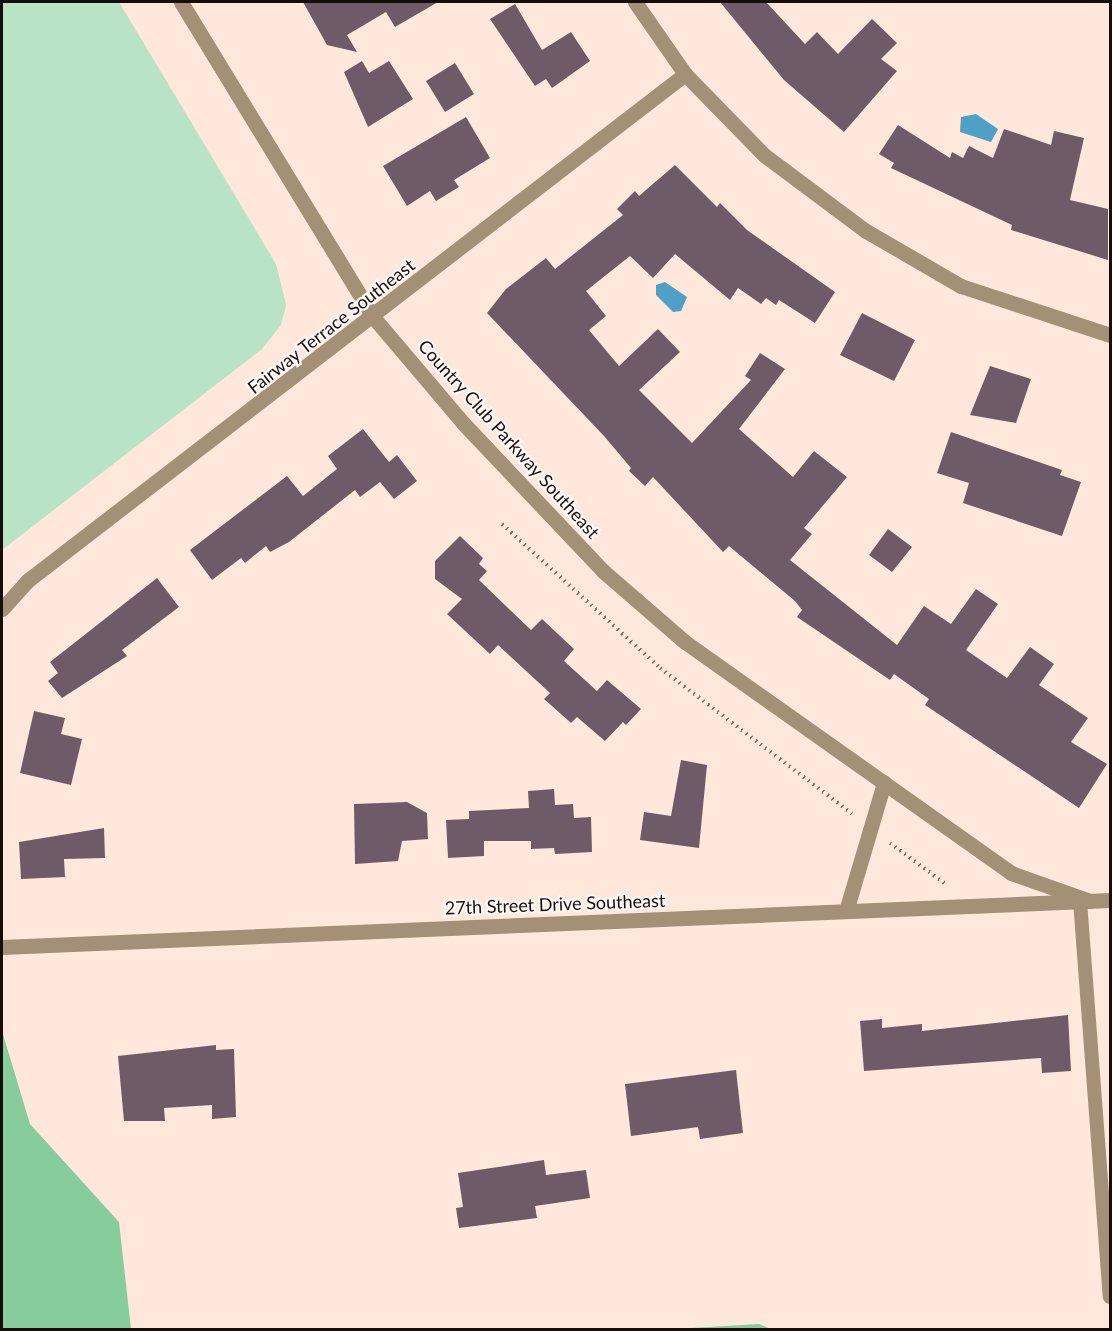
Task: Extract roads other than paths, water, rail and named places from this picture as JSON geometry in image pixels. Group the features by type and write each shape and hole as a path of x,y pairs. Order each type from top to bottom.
{"street":[{"name":"Country Club Parkway Southeast","path":"181,2 374,318 463,423 603,571 685,642 1011,873 1085,901"},
{"path":"635,2 685,74 764,155 866,231 961,286 1110,334"},
{"name":"Fairway Terrace Southeast","path":"2,609 27,581 374,318 685,74"},
{"path":"846,911 884,783"},
{"name":"27th Street Drive Southeast","path":"2,947 1110,900"}],"lane":[{"path":"1085,901 1110,1297"}],"water":[{"path":"976,114 998,129 991,142 960,132 961,117"},
{"path":"665,282 687,297 681,311 673,312 656,295 656,285"}]}
